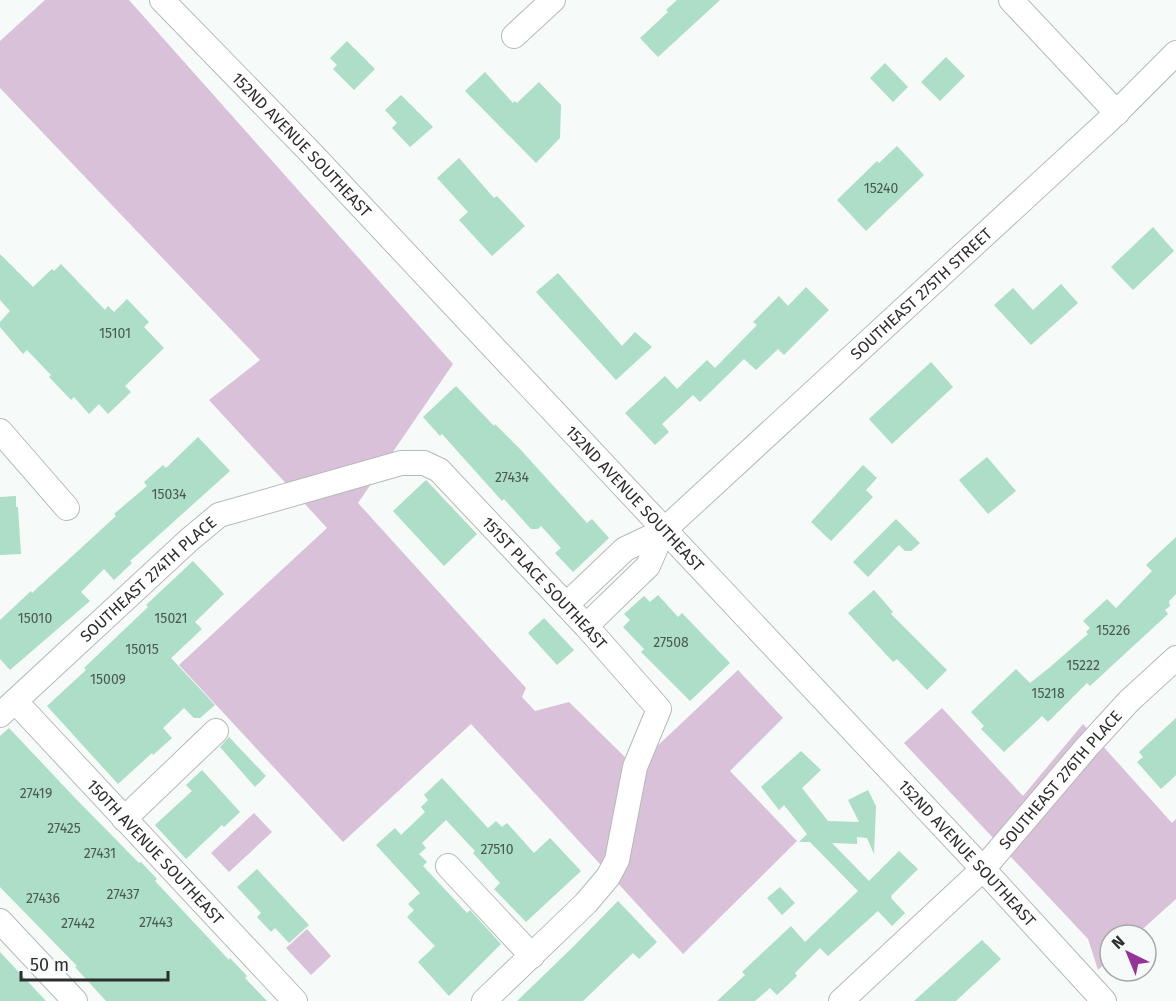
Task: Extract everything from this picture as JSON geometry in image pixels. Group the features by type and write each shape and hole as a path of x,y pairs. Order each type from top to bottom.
{"street":[{"name":"152ND AVENUE SOUTHEAST","path":"162,0 304,146 663,531 983,869 1104,1001"},
{"path":"514,36 554,0"},
{"path":"1011,0 1117,112"},
{"name":"SOUTHEAST 275TH STREET","path":"566,605 625,549 663,531 1117,112 1176,53"},
{"path":"0,431 67,508"},
{"name":"SOUTHEAST 274TH PLACE","path":"8,708 189,540 219,515 401,463 424,463"},
{"name":"151ST PLACE SOUTHEAST","path":"424,463 439,470 586,626 659,709 635,767 617,860 598,890 532,956"},
{"name":"SOUTHEAST 275TH STREET","path":"586,626 648,566 663,531"},
{"name":"SOUTHEAST 276TH PLACE","path":"841,1001 983,869 1086,748 1130,701 1176,658"},
{"name":"150TH AVENUE SOUTHEAST","path":"8,708 124,819 295,1001"},
{"path":"124,819 216,731"},
{"path":"448,866 532,956 484,1001"},
{"path":"0,921 75,1001"}],"shaded area":[{"path":"45,0 129,0 453,364 358,503 526,688 522,697 535,711 569,702 635,767 738,670 783,718 730,771 797,841 683,954 471,724 343,842 179,665 327,528 209,400 260,360 0,88 0,41"},
{"path":"942,708 1023,796 1083,724 1172,823 1176,819 1176,899 1149,923 1098,923 1098,970 1088,939 904,743"},
{"path":"254,813 272,832 229,872 211,853"},
{"path":"307,929 331,956 311,975 286,948"}],"building":[{"path":"677,0 720,0 658,57 640,38 668,12 666,10"},
{"path":"347,41 375,69 354,90 333,69 337,65 330,58"},
{"path":"946,57 965,76 940,101 921,82"},
{"path":"885,63 908,87 893,102 870,78"},
{"path":"485,72 513,103 515,101 517,103 539,82 561,105 560,138 536,163 465,91"},
{"path":"401,95 433,127 410,147 392,128 397,123 385,110"},
{"path":"897,146 924,175 866,231 837,200 877,161 879,163"},
{"path":"459,158 494,198 497,196 525,226 492,256 459,220 468,212 437,178"},
{"path":"1153,227 1174,251 1133,290 1111,267"},
{"path":"0,254 33,287 52,269 54,271 61,264 105,310 108,306 114,312 127,299 149,322 144,327 164,348 125,386 131,392 108,414 99,404 89,414 74,397 71,400 27,350 23,354 0,327 0,322 10,311 0,300"},
{"path":"558,273 622,346 635,332 652,347 616,380 536,292"},
{"path":"1061,284 1078,303 1031,345 994,305 1013,288 1033,310"},
{"path":"806,287 829,310 784,355 778,349 756,370 744,359 700,402 693,395 662,424 669,432 655,445 625,413 665,376 677,389 707,360 715,368 757,325 753,322 779,296 788,306"},
{"path":"931,362 953,387 892,444 869,419"},
{"path":"456,386 494,426 495,424 520,449 587,523 592,519 609,538 573,572 555,553 561,548 541,526 538,529 531,529 504,499 502,501 442,434 440,436 423,417"},
{"path":"198,437 230,471 130,561 132,563 114,580 104,569 81,592 90,601 10,670 0,659 0,620 116,516 114,514 147,486 144,482 163,465 166,468"},
{"path":"987,457 1016,491 988,514 959,480"},
{"path":"863,465 877,478 866,490 873,497 831,541 811,522"},
{"path":"426,480 477,534 444,566 393,511"},
{"path":"16,496 21,554 0,555 0,497"},
{"path":"896,519 920,543 911,551 905,551 899,545 868,577 853,562"},
{"path":"1176,537 1176,594 1169,601 1170,606 1165,610 1168,614 1090,686 1087,683 1048,722 1042,716 1004,752 981,729 984,726 971,712 1016,669 1030,683 1049,668 1088,634 1086,632 1090,628 1083,621 1107,599 1116,608 1152,571 1146,565"},
{"path":"193,561 224,594 195,622 202,629 171,658 215,705 200,718 194,718 184,708 163,728 172,738 118,784 47,706 86,670 84,668"},
{"path":"874,590 893,612 891,614 947,670 927,690 897,659 893,662 848,613"},
{"path":"658,595 678,617 682,613 730,663 690,701 641,652 644,649 623,627 630,620 624,614 644,596 650,602"},
{"path":"544,618 574,650 557,665 528,633"},
{"path":"1176,718 1176,775 1161,789 1137,762 1143,757 1139,752"},
{"path":"9,728 139,863 141,862 157,879 155,881 247,976 245,978 267,1001 106,1001 75,967 77,966 0,887 0,736"},
{"path":"229,737 266,776 255,787 220,747"},
{"path":"801,751 821,770 802,788 828,821 859,822 848,800 868,790 876,806 874,854 867,838 857,837 857,844 832,843 869,881 899,851 918,869 891,896 905,913 892,926 878,911 828,956 820,948 795,973 797,976 777,995 770,988 755,1001 717,1001 745,975 742,972 791,926 805,942 858,891 810,842 799,842 807,834 784,805 779,810 761,787"},
{"path":"202,770 240,812 224,827 222,825 186,859 155,825 192,791 186,785"},
{"path":"442,778 488,828 496,821 502,827 507,823 534,853 550,838 581,871 526,922 494,889 500,883 473,853 475,851 446,820 422,843 426,848 419,854 427,862 423,866 467,913 470,910 501,944 449,996 418,962 435,946 407,917 414,910 408,904 420,893 376,845 395,828 401,835 425,812 421,807 428,800 424,795"},
{"path":"257,869 309,925 289,943 275,928 271,932 257,917 261,913 237,887"},
{"path":"780,887 795,903 782,915 767,898"},
{"path":"618,901 657,942 639,959 633,953 583,1001 517,1001 573,947"},
{"path":"982,940 1001,959 956,1001 914,1001"},
{"path":"0,952 46,1001 0,1001"}]}
